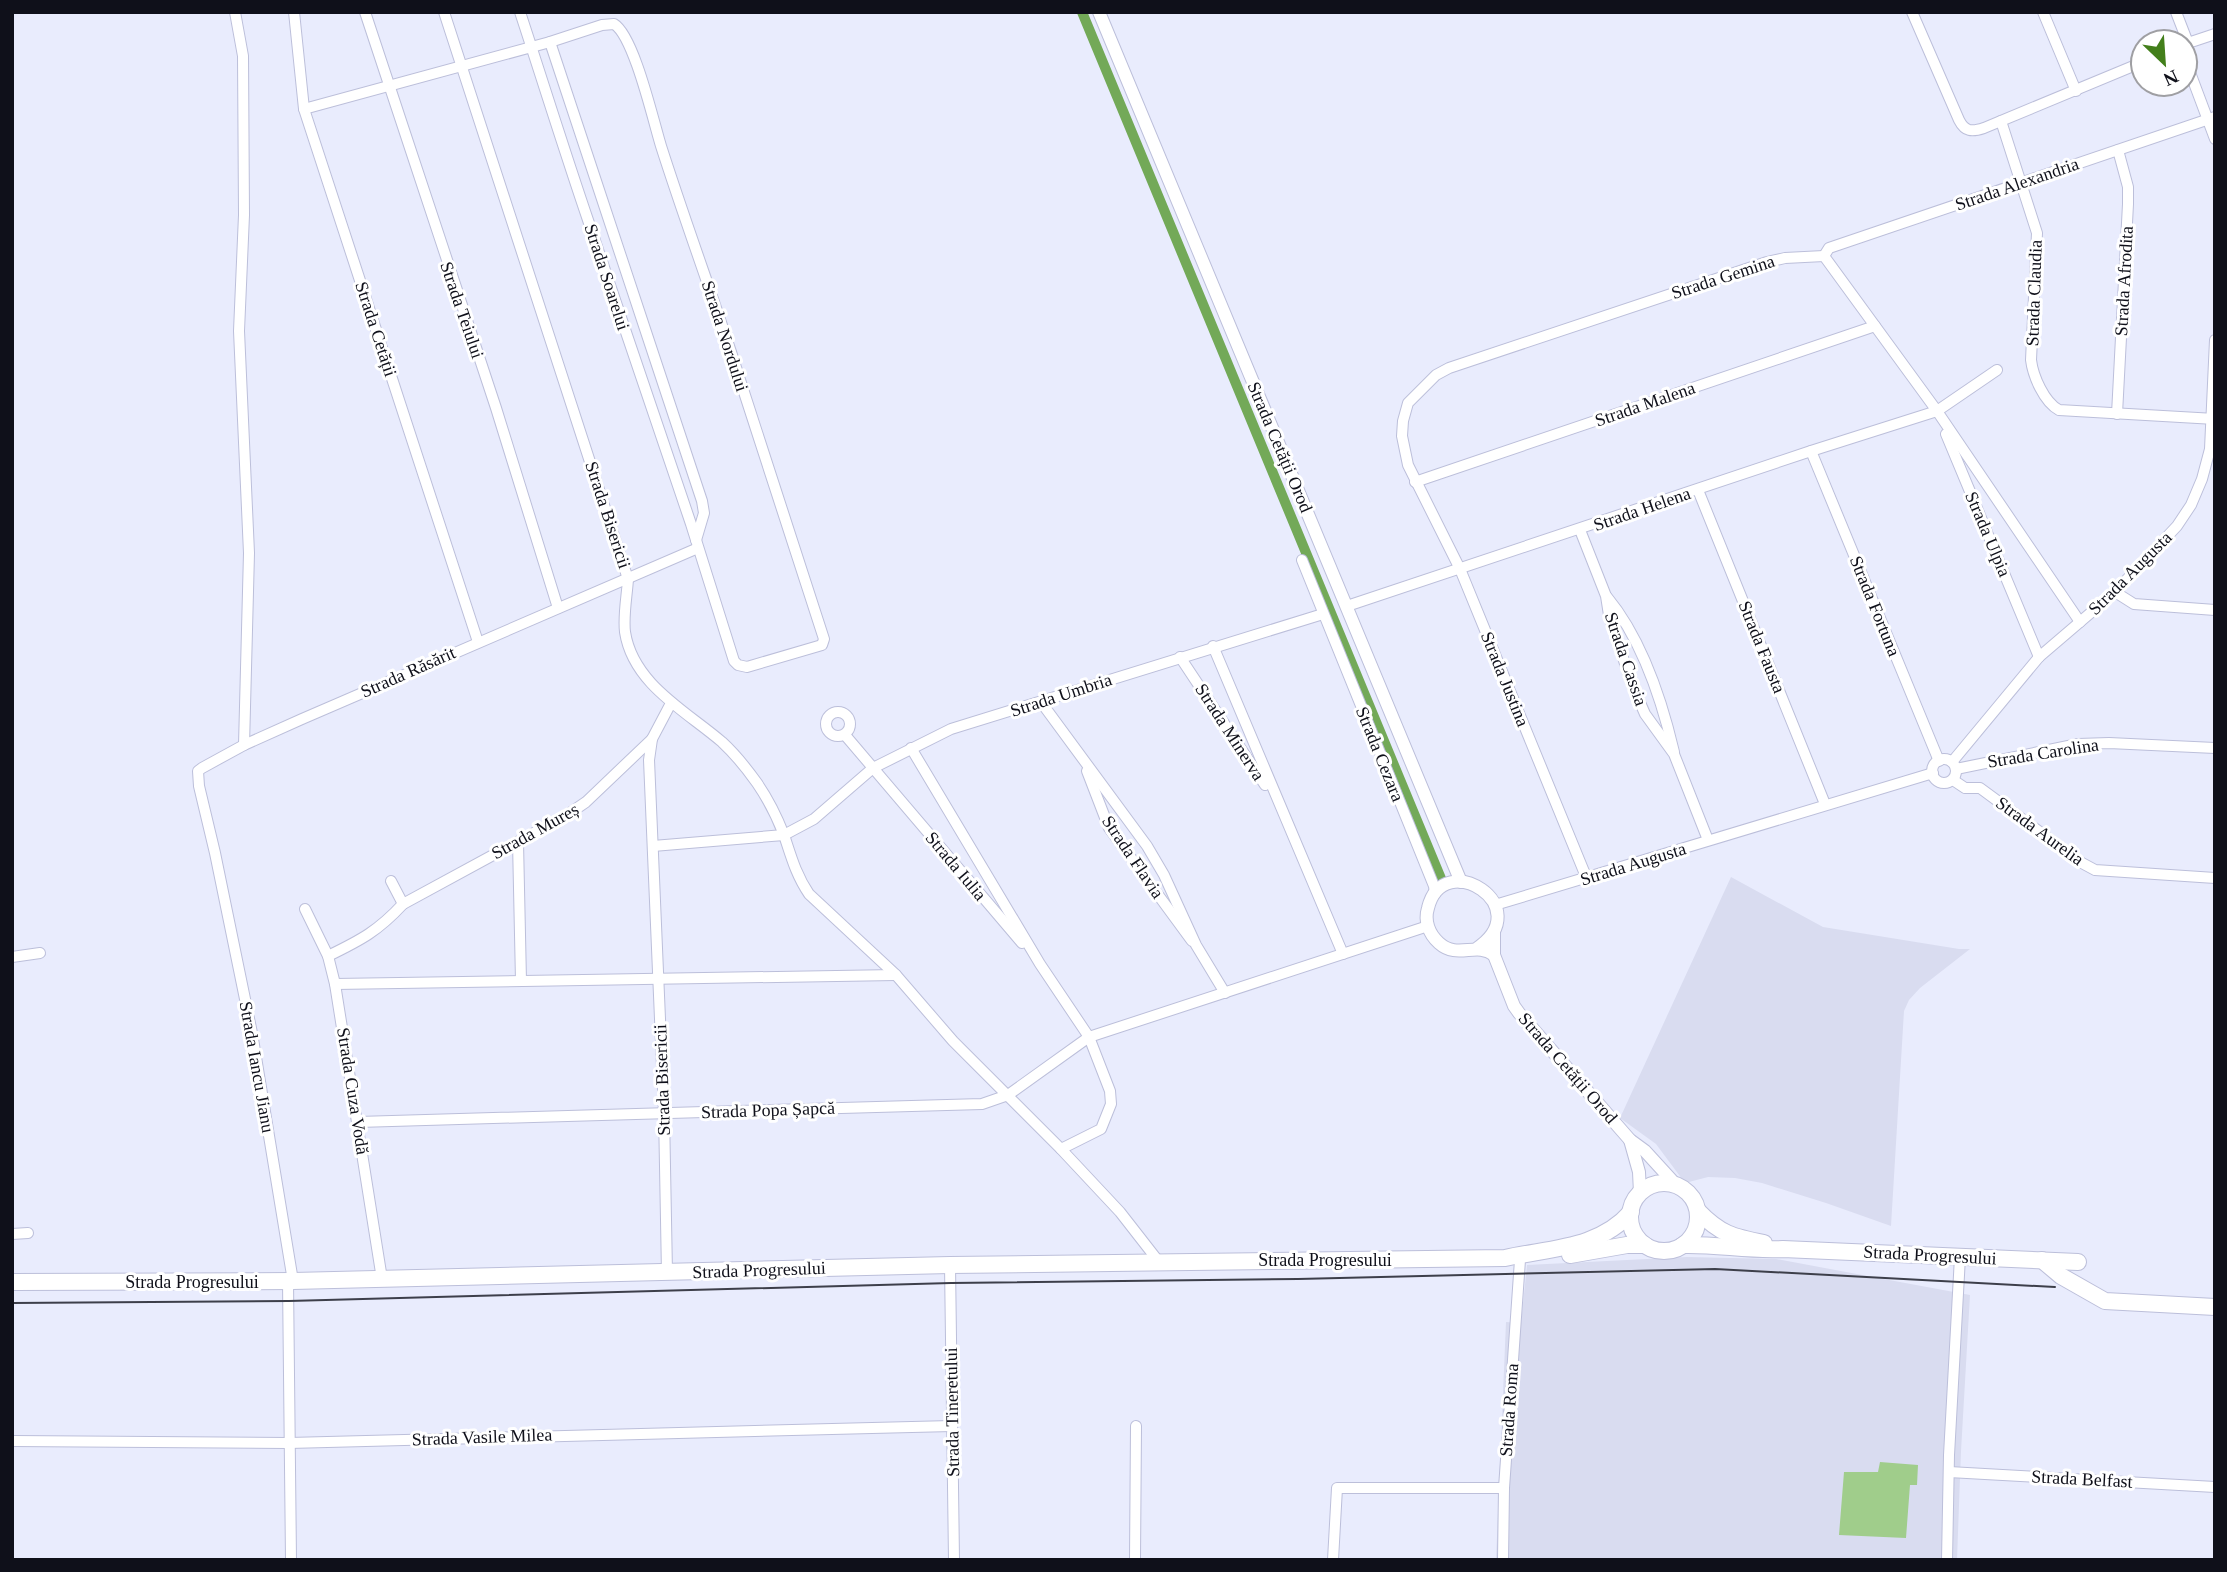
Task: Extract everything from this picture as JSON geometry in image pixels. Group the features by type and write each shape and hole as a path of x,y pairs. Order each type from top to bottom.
{"main road":[{"path":"1658,1184 1676,1186 1690,1195 1698,1211 1696,1230 1684,1245 1664,1251 1654,1250 1635,1234 1631,1212 1633,1204 1640,1193 1658,1184"},
{"name":"Strada Progresului","path":"1698,1211 1723,1232 1783,1249"},
{"name":"Strada Progresului","path":"1512,1259 1603,1235 1621,1223 1631,1212"},
{"name":"Strada Progresului","path":"12,1282 290,1281 950,1265 1512,1259 1645,1245"},
{"name":"Strada Progresului","path":"1684,1245 2078,1262"},
{"path":"2042,1260 2061,1276 2105,1301 2215,1307"}],"street":[{"path":"235,12 243,55 244,215 239,331 249,553 244,745"},
{"name":"Strada Cetății","path":"294,12 304,109 478,642"},
{"name":"Strada Teiului","path":"365,12 496,408 558,608"},
{"name":"Strada Bisericii","path":"444,12 628,579 626,635 632,653 647,678 671,703 652,738 649,760 664,1113 667,1273"},
{"name":"Strada Soarelui","path":"520,12 734,661"},
{"name":"Strada Cetății Orod","path":"1099,12 1461,882"},
{"path":"1912,12 1962,125 1971,131 2129,68"},
{"path":"2043,12 2076,91"},
{"name":"Strada Nordului","path":"304,109 550,42 608,23 617,25 629,43 824,639 822,645 747,667 734,661"},
{"name":"Strada Soarelui","path":"550,42 702,501 704,513 697,544"},
{"path":"2199,90 2212,118 2215,139"},
{"name":"Strada Alexandria","path":"1824,256 1829,248 2212,118"},
{"path":"2001,121 2021,183"},
{"name":"Strada Afrodita","path":"2117,414 2128,204 2128,187 2118,150"},
{"name":"Strada Claudia","path":"2021,183 2038,241 2031,360 2034,374 2049,402 2059,410 2213,419"},
{"path":"589,223 608,216"},
{"path":"1824,256 1937,411 2080,622"},
{"name":"Strada Gemina","path":"1415,482 1404,449 1403,421 1408,403 1436,375 1449,368 1767,262 1824,256"},
{"name":"Strada Malena","path":"1415,482 1874,326"},
{"name":"Strada Augusta","path":"1953,770 2039,657 2115,592 2177,526 2191,505 2207,459 2213,419 2215,340"},
{"name":"Strada Helena","path":"1347,607 1937,411 1997,370"},
{"name":"Strada Ulpia","path":"1937,411 2039,657"},
{"name":"Strada Fortuna","path":"1811,451 1939,761"},
{"name":"Strada Justina","path":"1415,482 1460,569 1587,879"},
{"name":"Strada Fausta","path":"1698,489 1825,804"},
{"name":"Strada Cassia","path":"1580,530 1606,596 1619,649 1636,693 1654,728 1674,754"},
{"name":"Strada Răsărit","path":"215,853 198,771 244,745 628,579 697,544"},
{"name":"Strada Cezara","path":"1302,560 1435,894"},
{"path":"2115,592 2134,604 2215,610"},
{"name":"Strada Cassia","path":"1606,596 1618,611 1651,678 1667,721 1674,754 1708,840"},
{"path":"1213,646 1323,614"},
{"name":"Strada Umbria","path":"783,835 814,819 873,768 951,729 1213,646"},
{"name":"Strada Minerva","path":"1213,646 1343,954"},
{"name":"Strada Minerva","path":"1180,657 1280,808"},
{"name":"Strada Flavia","path":"1041,702 1147,846 1164,875 1196,945 1225,993"},
{"path":"671,703 734,754 767,798 791,861 808,894 896,975 953,1041 1120,1212 1158,1262"},
{"name":"Strada Iulia","path":"845,735 1040,964"},
{"name":"Strada Mureș","path":"328,956 371,934 403,904 586,802 652,738"},
{"name":"Strada Carolina","path":"1953,770 2078,744 2215,748"},
{"name":"Strada Iulia","path":"911,748 1040,964 1089,1037 1110,1091 1111,1104 1101,1129 1061,1149"},
{"path":"1945,759 1953,770 1947,783 1935,779 1933,773 1934,766 1945,759"},
{"name":"Strada Flavia","path":"1084,761 1109,828 1196,945"},
{"name":"Strada Aurelia","path":"1953,770 1965,788 1980,788 2095,870 2215,878"},
{"name":"Strada Augusta","path":"1495,905 1933,773"},
{"path":"653,846 783,835"},
{"path":"518,842 521,981"},
{"name":"Strada Iancu Jianu","path":"215,853 252,1033 290,1281 291,1560"},
{"path":"391,881 403,904"},
{"path":"1494,932 1486,943 1476,949 1452,951 1441,946 1433,937 1428,926 1427,909 1435,894 1442,888 1461,882 1482,888 1495,905"},
{"name":"Strada Cetății Orod","path":"1495,905 1497,919 1494,956 1514,1006 1630,1140 1645,1151 1676,1186"},
{"name":"Strada Cuza Vodă","path":"305,909 328,956 335,984 382,1279"},
{"path":"1009,1096 1089,1037 1428,926"},
{"path":"1476,949 1486,950 1494,956"},
{"path":"12,957 40,953"},
{"path":"335,984 896,975"},
{"name":"Strada Popa Șapcă","path":"358,1122 982,1104 1009,1096"},
{"name":"Strada Cetății Orod","path":"1630,1140 1639,1172 1640,1193"},
{"path":"12,1234 28,1233"},
{"path":"1947,1560 1960,1257"},
{"name":"Strada Roma","path":"1503,1560 1512,1259"},
{"name":"Strada Tineretului","path":"950,1265 954,1560"},
{"name":"Strada Vasile Milea","path":"12,1441 289,1443 952,1426"},
{"path":"1135,1560 1136,1426"},
{"name":"Strada Belfast","path":"1949,1472 2215,1487"},
{"path":"1333,1560 1337,1488 1504,1488"}],"shaded area":[{"path":"1731,877 1823,927 1970,949 1920,988 1909,1000 1904,1011 1891,1226 1762,1183 1708,1177 1685,1183 1656,1144 1620,1118"},
{"path":"1687,1257 1776,1259 1970,1295 1957,1560 1496,1560 1506,1322 1521,1323 1527,1265"}],"green space":[{"path":"1880,1462 1918,1465 1917,1485 1910,1485 1906,1538 1839,1535 1844,1472 1878,1472"}],"waterway":[{"path":"1082,12 1442,881"}],"tram line":[{"path":"12,1303 289,1301 951,1283 1298,1279 1715,1269 2055,1287"}]}
